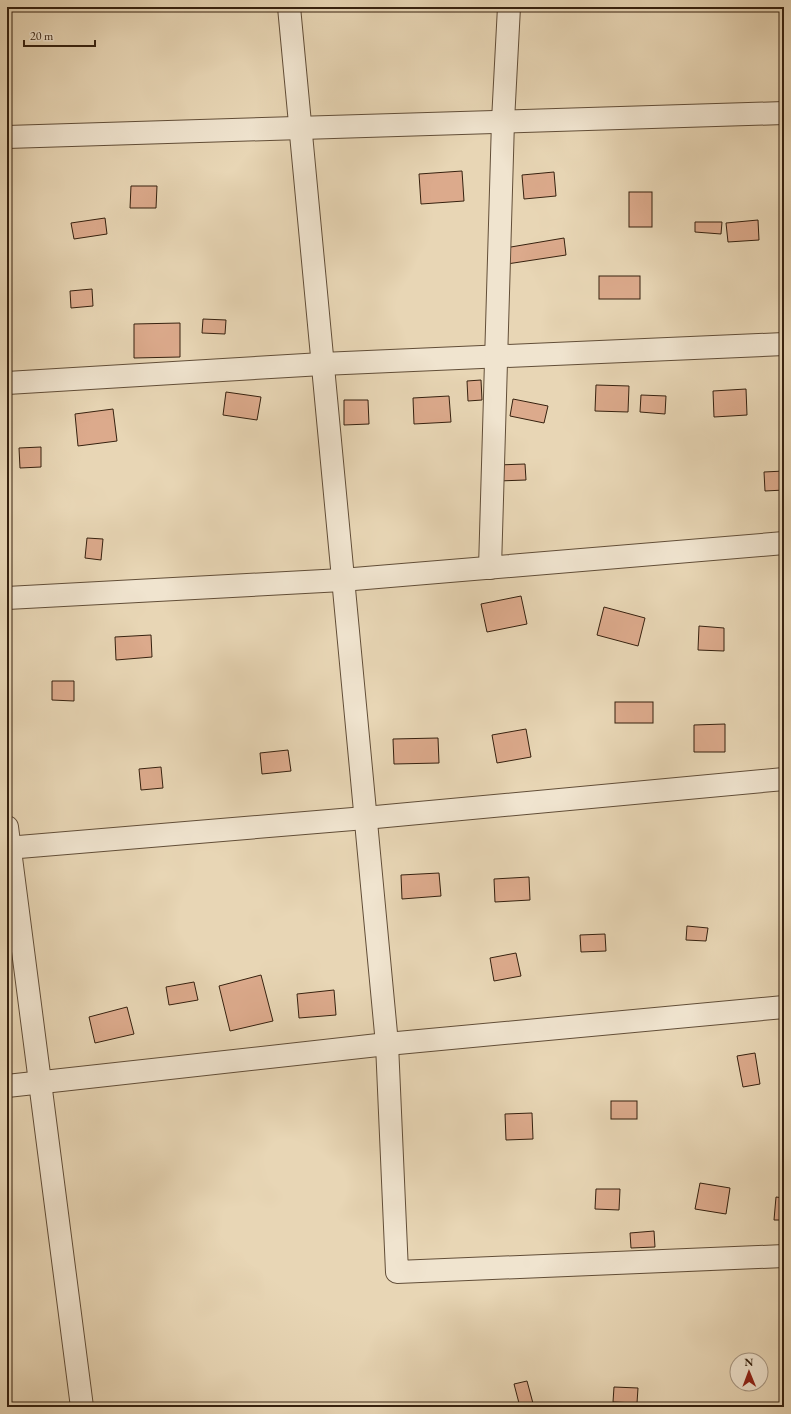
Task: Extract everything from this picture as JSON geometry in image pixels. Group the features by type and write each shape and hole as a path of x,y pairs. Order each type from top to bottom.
{"street":[{"path":"289,7 386,1044 397,1272 784,1256"},
{"path":"490,568 503,121 509,7"},
{"path":"7,136 784,113"},
{"path":"7,382 322,364 784,344"},
{"path":"7,598 342,580 784,544"},
{"path":"8,848 365,818 784,779"},
{"path":"7,827 8,848 82,1407"},
{"path":"7,1086 386,1044 784,1007"}],"building":[{"path":"462,171 464,201 421,204 419,174"},
{"path":"554,172 556,196 524,199 522,175"},
{"path":"131,186 157,186 156,208 130,208"},
{"path":"629,192 652,192 652,227 629,227"},
{"path":"105,218 107,234 74,239 71,223"},
{"path":"758,220 759,240 728,242 726,223"},
{"path":"695,222 722,222 721,234 695,232"},
{"path":"564,238 566,255 507,264 505,248"},
{"path":"599,276 640,276 640,299 599,299"},
{"path":"92,289 93,306 71,308 70,291"},
{"path":"203,319 226,320 225,334 202,333"},
{"path":"180,323 180,357 134,358 134,324"},
{"path":"481,380 482,400 468,401 467,381"},
{"path":"596,385 629,386 628,412 595,411"},
{"path":"746,389 747,415 714,417 713,391"},
{"path":"226,392 261,397 257,420 223,415"},
{"path":"641,395 666,396 665,414 640,412"},
{"path":"449,396 451,422 414,424 413,398"},
{"path":"513,399 548,406 544,423 510,416"},
{"path":"344,400 368,400 369,424 344,425"},
{"path":"113,409 117,441 78,446 75,414"},
{"path":"41,447 41,467 20,468 19,448"},
{"path":"525,464 526,480 498,481 498,465"},
{"path":"784,471 784,490 765,491 764,472"},
{"path":"87,538 103,539 101,560 85,558"},
{"path":"521,596 527,624 487,632 481,604"},
{"path":"604,607 645,618 638,646 597,635"},
{"path":"699,626 724,628 724,651 698,650"},
{"path":"151,635 152,657 116,660 115,637"},
{"path":"52,681 74,681 74,701 52,700"},
{"path":"615,702 653,702 653,723 615,723"},
{"path":"780,722 784,722 784,745 780,745"},
{"path":"725,724 725,752 694,752 694,725"},
{"path":"526,729 531,757 497,763 492,735"},
{"path":"438,738 439,763 394,764 393,739"},
{"path":"288,750 291,771 262,774 260,753"},
{"path":"161,767 163,788 141,790 139,769"},
{"path":"439,873 441,896 402,899 401,875"},
{"path":"529,877 530,900 495,902 494,879"},
{"path":"687,926 708,928 706,941 686,940"},
{"path":"605,934 606,951 581,952 580,935"},
{"path":"516,953 521,976 494,981 490,958"},
{"path":"261,975 273,1021 230,1031 219,986"},
{"path":"194,982 198,1000 169,1005 166,987"},
{"path":"334,990 336,1015 299,1018 297,994"},
{"path":"127,1007 134,1034 95,1043 89,1017"},
{"path":"755,1053 760,1084 743,1087 737,1056"},
{"path":"611,1101 637,1101 637,1119 611,1119"},
{"path":"532,1113 533,1139 506,1140 505,1114"},
{"path":"700,1183 730,1188 726,1214 695,1209"},
{"path":"596,1189 620,1189 619,1210 595,1209"},
{"path":"776,1197 784,1198 784,1220 774,1220"},
{"path":"654,1231 655,1247 631,1248 630,1233"},
{"path":"527,1381 534,1407 520,1407 514,1384"},
{"path":"614,1387 638,1388 637,1403 613,1402"}]}
